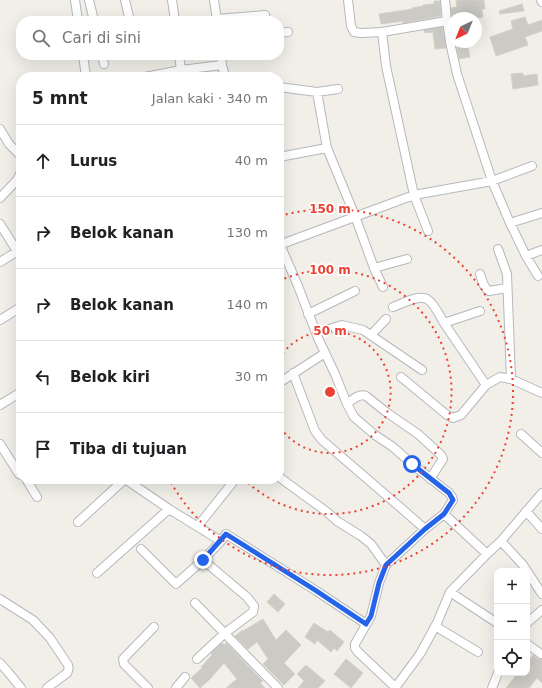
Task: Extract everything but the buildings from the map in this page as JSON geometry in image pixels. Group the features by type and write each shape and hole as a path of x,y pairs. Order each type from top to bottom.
{"street":[{"path":"74,0 77,16"},
{"path":"89,0 93,16"},
{"path":"125,0 129,16"},
{"path":"172,0 174,16"},
{"path":"214,0 216,16"},
{"path":"348,0 351,26 354,32 382,32 446,21"},
{"path":"445,0 446,12"},
{"path":"255,16 265,15"},
{"path":"284,32 288,32"},
{"path":"382,32 386,66 414,195 428,231"},
{"path":"451,48 457,74 492,181 510,223 526,256 538,276"},
{"path":"84,60 85,72"},
{"path":"103,60 104,64"},
{"path":"180,60 181,70"},
{"path":"222,60 224,72"},
{"path":"171,72 222,65"},
{"path":"284,88 317,92 338,89"},
{"path":"317,92 327,148 356,216 374,268 383,288"},
{"path":"0,129 9,144 16,151"},
{"path":"284,156 327,148"},
{"path":"284,242 414,195 492,181 532,166"},
{"path":"0,198 16,181"},
{"path":"510,223 542,213"},
{"path":"0,224 16,246"},
{"path":"498,249 507,274 511,379"},
{"path":"526,256 542,250"},
{"path":"0,262 16,252"},
{"path":"284,255 316,333 354,417 449,493 453,500 444,514 425,529 386,565 379,583 371,616 355,644 355,648 395,688 420,654 435,626 450,592 501,541 542,494"},
{"path":"374,268 407,259"},
{"path":"480,274 487,290 507,288"},
{"path":"308,314 355,292"},
{"path":"393,307 419,298 426,298 432,303 486,385"},
{"path":"0,320 16,310"},
{"path":"444,323 480,311"},
{"path":"371,335 386,319"},
{"path":"316,333 342,325 363,330 422,370"},
{"path":"284,379 325,353"},
{"path":"293,373 315,431 322,440 425,529"},
{"path":"401,378 447,415 453,418 461,415 486,385 500,378 511,379 542,393"},
{"path":"0,404 16,395"},
{"path":"347,404 360,395 366,396 418,434 441,455 443,459 430,479"},
{"path":"521,434 542,453"},
{"path":"0,444 16,469"},
{"path":"284,481 327,512 336,521 371,544 386,565"},
{"path":"29,484 37,498"},
{"path":"78,522 120,484"},
{"path":"132,484 220,541"},
{"path":"198,526 231,484"},
{"path":"97,572 169,509"},
{"path":"526,511 542,529"},
{"path":"444,514 487,554"},
{"path":"141,549 176,584 203,560 226,534 366,624"},
{"path":"501,541 523,565 542,594"},
{"path":"197,659 225,633 254,612 254,606 247,597 203,560"},
{"path":"450,592 494,621"},
{"path":"0,599 32,620 50,638 68,665 69,670 67,673 47,688"},
{"path":"195,603 278,688"},
{"path":"530,620 542,610"},
{"path":"435,626 478,652"},
{"path":"148,688 124,664 123,659 154,627"},
{"path":"530,646 541,654"},
{"path":"0,663 20,688"},
{"path":"492,688 497,676"},
{"path":"176,688 185,677"}],"route":[{"path":"203,560 226,534 366,624 371,616 379,583 386,565 425,529 444,514 453,500 449,493 412,464"}]}
